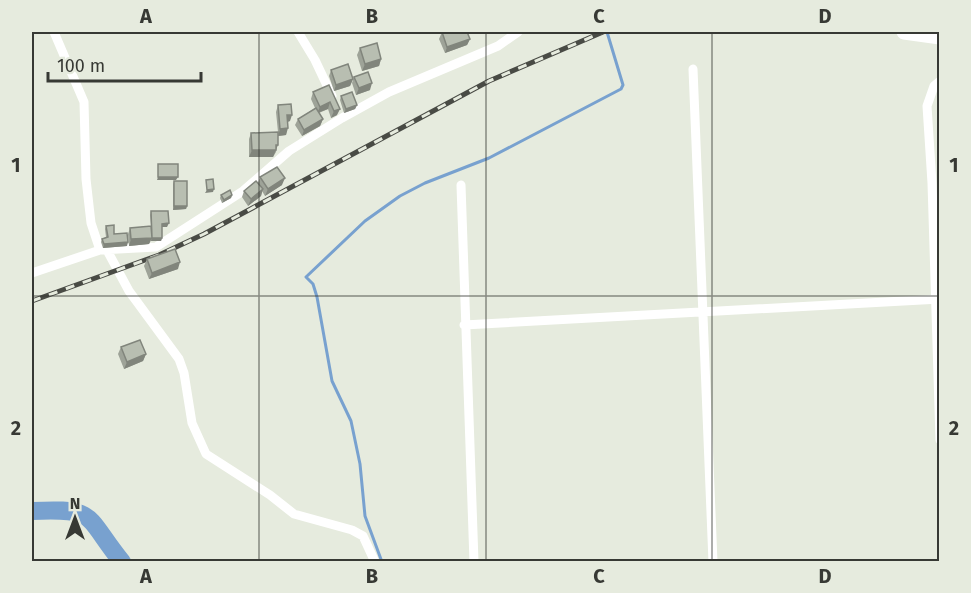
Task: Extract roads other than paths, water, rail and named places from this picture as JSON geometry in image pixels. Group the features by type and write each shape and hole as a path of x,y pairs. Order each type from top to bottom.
{"main road":[{"path":"904,32 939,37"}],"street":[{"path":"54,32 84,102 86,179 91,223 104,251 129,291 179,359 184,373 192,423 206,454 270,495 294,514 352,530 363,536 375,561"},
{"path":"298,32 315,60 342,118"},
{"path":"32,272 104,251 156,247 243,191 289,151 342,118 397,88 498,46 518,32"},
{"path":"693,69 713,561"},
{"path":"939,81 934,86 927,106 937,300 939,440"},
{"path":"460,185 474,561"},
{"path":"464,325 937,300"}],"waterway":[{"path":"382,562 365,516 360,464 351,421 332,381 317,297 313,284 306,277 365,221 400,196 425,183 489,158 621,89 623,85 607,32"},
{"path":"32,511 69,511 88,518 122,562"}],"railway":[{"path":"32,301 159,255 204,234 489,81 603,32"}]}
